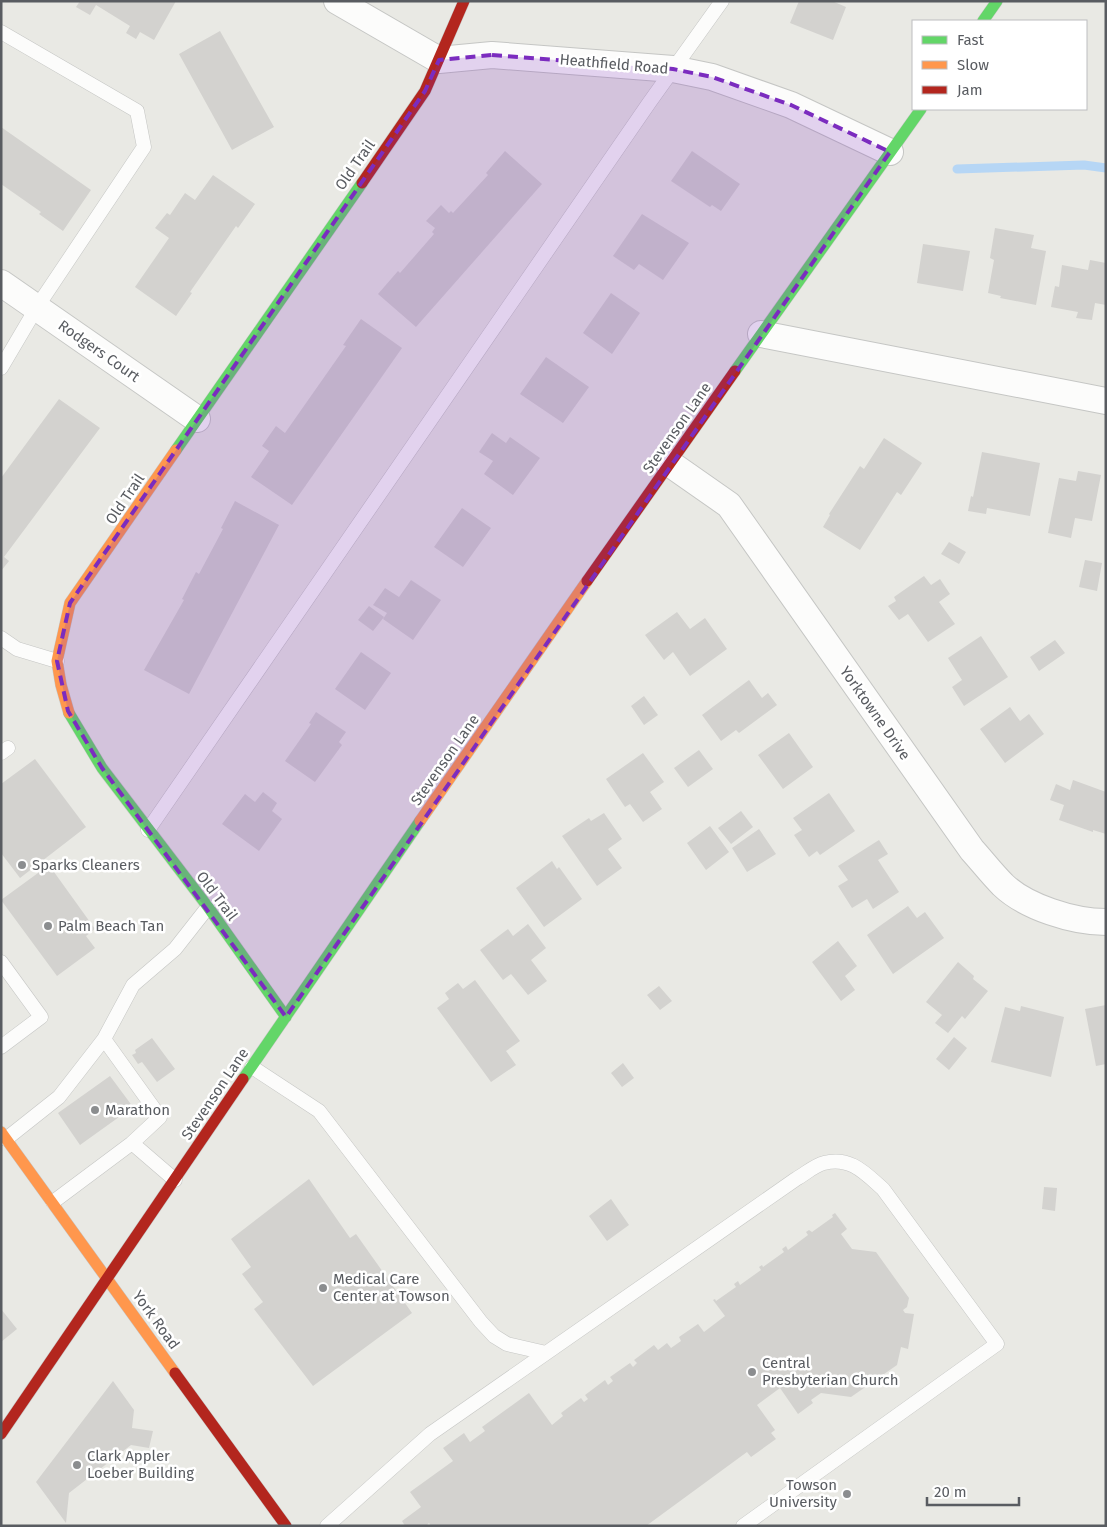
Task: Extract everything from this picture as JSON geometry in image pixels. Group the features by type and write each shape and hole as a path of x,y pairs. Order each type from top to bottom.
{"street":[{"path":"337,1 439,60"},
{"name":"Old Trail","path":"286,1017 208,908 102,768 68,711 61,685 58,661 70,603 425,91 464,1"},
{"path":"984,20 997,1"},
{"name":"Heathfield Road","path":"439,60 492,55 673,69 712,77 791,105 890,152"},
{"name":"Stevenson Lane","path":"1,1434 358,911 669,463 920,110"},
{"name":"Rodgers Court","path":"1,283 197,419"},
{"path":"761,334 1106,401"},
{"name":"Yorktowne Drive","path":"669,463 729,505 972,850 1003,885 1026,902 1062,916 1106,922"},
{"name":"York Road","path":"4,1135 286,1526"}],"lane":[{"path":"148,830 673,69 722,1"},
{"path":"1,32 137,111 144,148 37,307 1,368"},
{"path":"1,638 17,649 58,661"},
{"path":"4,1135 59,1097 104,1039 133,985 175,949 208,908"},
{"path":"1,962 41,1017 1,1047"},
{"path":"53,1202 132,1143 160,1117 104,1039"},
{"path":"252,1067 319,1111 481,1322 494,1336 507,1344 546,1353"},
{"path":"132,1143 175,1180"},
{"path":"327,1526 430,1434 796,1179 823,1163 842,1160 864,1172 883,1189 997,1344 743,1526"}],"highlighted area":[{"path":"492,55 673,69 712,77 791,105 890,152 286,1017 102,768 68,711 57,661 70,603 425,91 439,60"}],"building":[{"path":"80,1 176,1 154,40 140,32 136,39 126,33 130,26 96,5 90,15 76,7"},
{"path":"799,1 832,1 846,7 833,40 790,23"},
{"path":"220,31 274,127 232,150 179,54"},
{"path":"1,127 91,190 63,231 39,214 41,212 1,184"},
{"path":"505,151 542,184 416,327 378,294 398,271 400,273 434,234 432,232 435,228 426,221 441,205 449,213 451,211 453,213 488,175 486,173"},
{"path":"692,151 740,184 721,211 712,205 710,207 671,181"},
{"path":"213,175 255,204 238,228 236,226 190,292 192,293 176,316 135,287 169,238 155,228 167,213 170,215 185,193 195,200"},
{"path":"642,214 689,243 663,280 639,264 634,270 613,256"},
{"path":"995,228 1034,235 1031,248 1046,251 1036,305 1000,298 1001,296 988,293 994,260 990,258"},
{"path":"923,244 970,251 963,291 917,283"},
{"path":"1090,260 1106,263 1106,305 1095,303 1092,320 1076,318 1078,312 1051,307 1055,286 1059,287 1062,265 1088,270"},
{"path":"611,293 640,313 612,354 583,333"},
{"path":"361,319 402,348 292,505 251,477 269,451 262,446 276,426 285,433 346,346 343,345"},
{"path":"546,357 589,387 563,423 520,394"},
{"path":"59,399 100,428 4,557 9,561 1,571 1,478"},
{"path":"492,433 506,443 510,437 540,458 513,495 484,474 493,461 479,452"},
{"path":"884,438 922,463 901,495 897,492 860,550 823,527 829,514 860,466 864,469"},
{"path":"982,452 1040,463 1030,516 987,508 986,514 968,511 971,496 973,497"},
{"path":"1078,471 1101,475 1092,521 1075,518 1071,538 1048,533 1059,478 1076,481"},
{"path":"235,501 279,525 189,694 144,670 184,600 182,599 196,572 199,574 223,529 221,528"},
{"path":"462,508 491,528 463,567 434,547"},
{"path":"949,542 966,552 959,564 941,554"},
{"path":"1085,560 1102,563 1097,591 1079,587"},
{"path":"924,576 931,585 940,579 950,594 939,602 955,624 928,642 908,614 899,620 888,606 896,601 894,597"},
{"path":"411,580 441,600 413,640 383,619 387,613 373,605 385,588 399,597"},
{"path":"369,606 384,617 373,631 358,620"},
{"path":"677,612 690,629 705,618 727,649 690,676 673,652 664,660 645,635"},
{"path":"981,636 1008,677 964,706 952,687 962,680 948,658"},
{"path":"1055,640 1065,653 1039,671 1030,657"},
{"path":"361,652 391,673 365,710 335,689"},
{"path":"749,680 762,698 768,693 777,705 739,733 736,730 721,741 702,715"},
{"path":"644,696 658,715 644,725 631,706"},
{"path":"1010,707 1020,721 1029,714 1044,734 1005,763 980,729"},
{"path":"316,712 346,732 339,742 342,745 315,782 285,761 311,724 309,723"},
{"path":"789,733 813,767 783,789 758,755"},
{"path":"699,750 713,769 688,787 674,768"},
{"path":"643,753 664,782 650,792 662,809 643,822 630,804 625,807 606,779"},
{"path":"35,759 86,827 20,878 1,853 1,784"},
{"path":"1073,780 1106,792 1106,834 1093,830 1093,832 1059,820 1064,805 1050,800 1056,784 1070,790"},
{"path":"263,792 277,803 272,811 282,819 259,851 222,824 245,794 255,802"},
{"path":"829,793 855,831 820,855 817,851 809,857 794,835 802,830 793,818"},
{"path":"741,811 753,827 731,844 718,828"},
{"path":"604,813 622,839 608,849 622,868 597,886 562,836 589,818 591,821"},
{"path":"710,826 729,852 706,870 687,843"},
{"path":"759,829 776,854 747,872 732,848"},
{"path":"879,840 888,854 878,860 899,892 873,909 867,899 852,908 838,886 848,880 838,866"},
{"path":"552,861 557,869 559,867 582,899 544,927 516,888"},
{"path":"49,865 95,929 86,936 95,948 57,976 1,900"},
{"path":"908,906 917,918 925,912 944,938 893,974 867,935"},
{"path":"528,924 546,948 531,960 547,981 528,995 511,974 503,980 480,950 508,929 513,936"},
{"path":"838,941 857,966 845,976 855,990 841,1001 812,962"},
{"path":"958,962 974,976 973,979 988,991 965,1019 962,1016 948,1033 935,1023 942,1015 926,1002"},
{"path":"475,980 520,1041 506,1051 516,1065 491,1082 437,1008 449,999 445,993 458,983 463,989"},
{"path":"659,986 672,1001 660,1010 647,995"},
{"path":"1106,1005 1106,1064 1096,1066 1085,1009"},
{"path":"1021,1006 1064,1017 1051,1077 991,1062 1005,1007 1020,1011"},
{"path":"954,1037 967,1048 949,1070 936,1059"},
{"path":"152,1038 175,1069 157,1082 142,1062 138,1064 132,1055 136,1053 135,1050"},
{"path":"623,1063 634,1078 622,1087 611,1073"},
{"name":"Marathon","path":"110,1076 133,1107 80,1145 58,1113"},
{"name":"Medical Care Center at Towson","path":"309,1179 350,1238 356,1234 412,1313 313,1386 254,1309 263,1302 242,1274 251,1267 231,1239"},
{"path":"1044,1187 1057,1188 1055,1211 1042,1209"},
{"path":"611,1199 629,1225 607,1241 589,1216"},
{"name":"Central Presbyterian Church","path":"835,1213 847,1229 841,1234 852,1249 876,1252 909,1298 907,1307 903,1310 905,1313 914,1314 908,1349 901,1347 897,1365 851,1397 821,1393 811,1400 813,1403 798,1414 780,1388 757,1405 775,1430 771,1433 776,1439 751,1457 747,1452 646,1526 431,1526 429,1523 426,1526 405,1526 402,1521 421,1507 410,1492 453,1461 443,1448 464,1433 470,1442 485,1431 482,1427 529,1393 552,1425 563,1416 561,1413 581,1398 584,1402 588,1399 585,1395 605,1380 608,1385 613,1381 610,1377 630,1363 633,1367 637,1363 634,1360 654,1345 658,1350 667,1343 671,1348 681,1341 679,1337 698,1324 704,1332 725,1316 713,1300 715,1299 716,1301 736,1287 734,1284 738,1281 740,1285 761,1270 759,1267 762,1265 763,1267 784,1252 782,1249 786,1246 788,1250 808,1235 806,1232 809,1230 812,1232 833,1217 832,1215"},
{"path":"1,1309 17,1329 1,1342"},
{"name":"Clark Appler Loeber Building","path":"113,1381 134,1410 132,1428 153,1431 149,1448 131,1445 69,1493 66,1523 36,1482"}],"waterway":[{"path":"957,169 1084,165 1106,168"}],"traffic: fast":[{"path":"984,20 997,1"},
{"path":"735,371 920,110"},
{"path":"176,450 362,183"},
{"path":"69,713 102,768 208,907 286,1017"},
{"path":"243,1079 420,821"}],"traffic: slow":[{"path":"69,713 57,661 70,603 176,450"},
{"path":"420,821 587,581"},
{"path":"1,1132 175,1373"}],"traffic: jam":[{"path":"362,183 425,91 464,1"},
{"path":"587,581 735,371"},
{"path":"1,1434 243,1079"},
{"path":"175,1373 286,1526"}],"place":[{"name":"Sparks Cleaners","path":"22,865"},
{"name":"Palm Beach Tan","path":"48,926"},
{"name":"Marathon","path":"95,1110"},
{"name":"Medical Care Center at Towson","path":"323,1288"},
{"name":"Central Presbyterian Church","path":"752,1372"},
{"name":"Clark Appler Loeber Building","path":"77,1465"},
{"name":"Towson University","path":"847,1494"}]}
